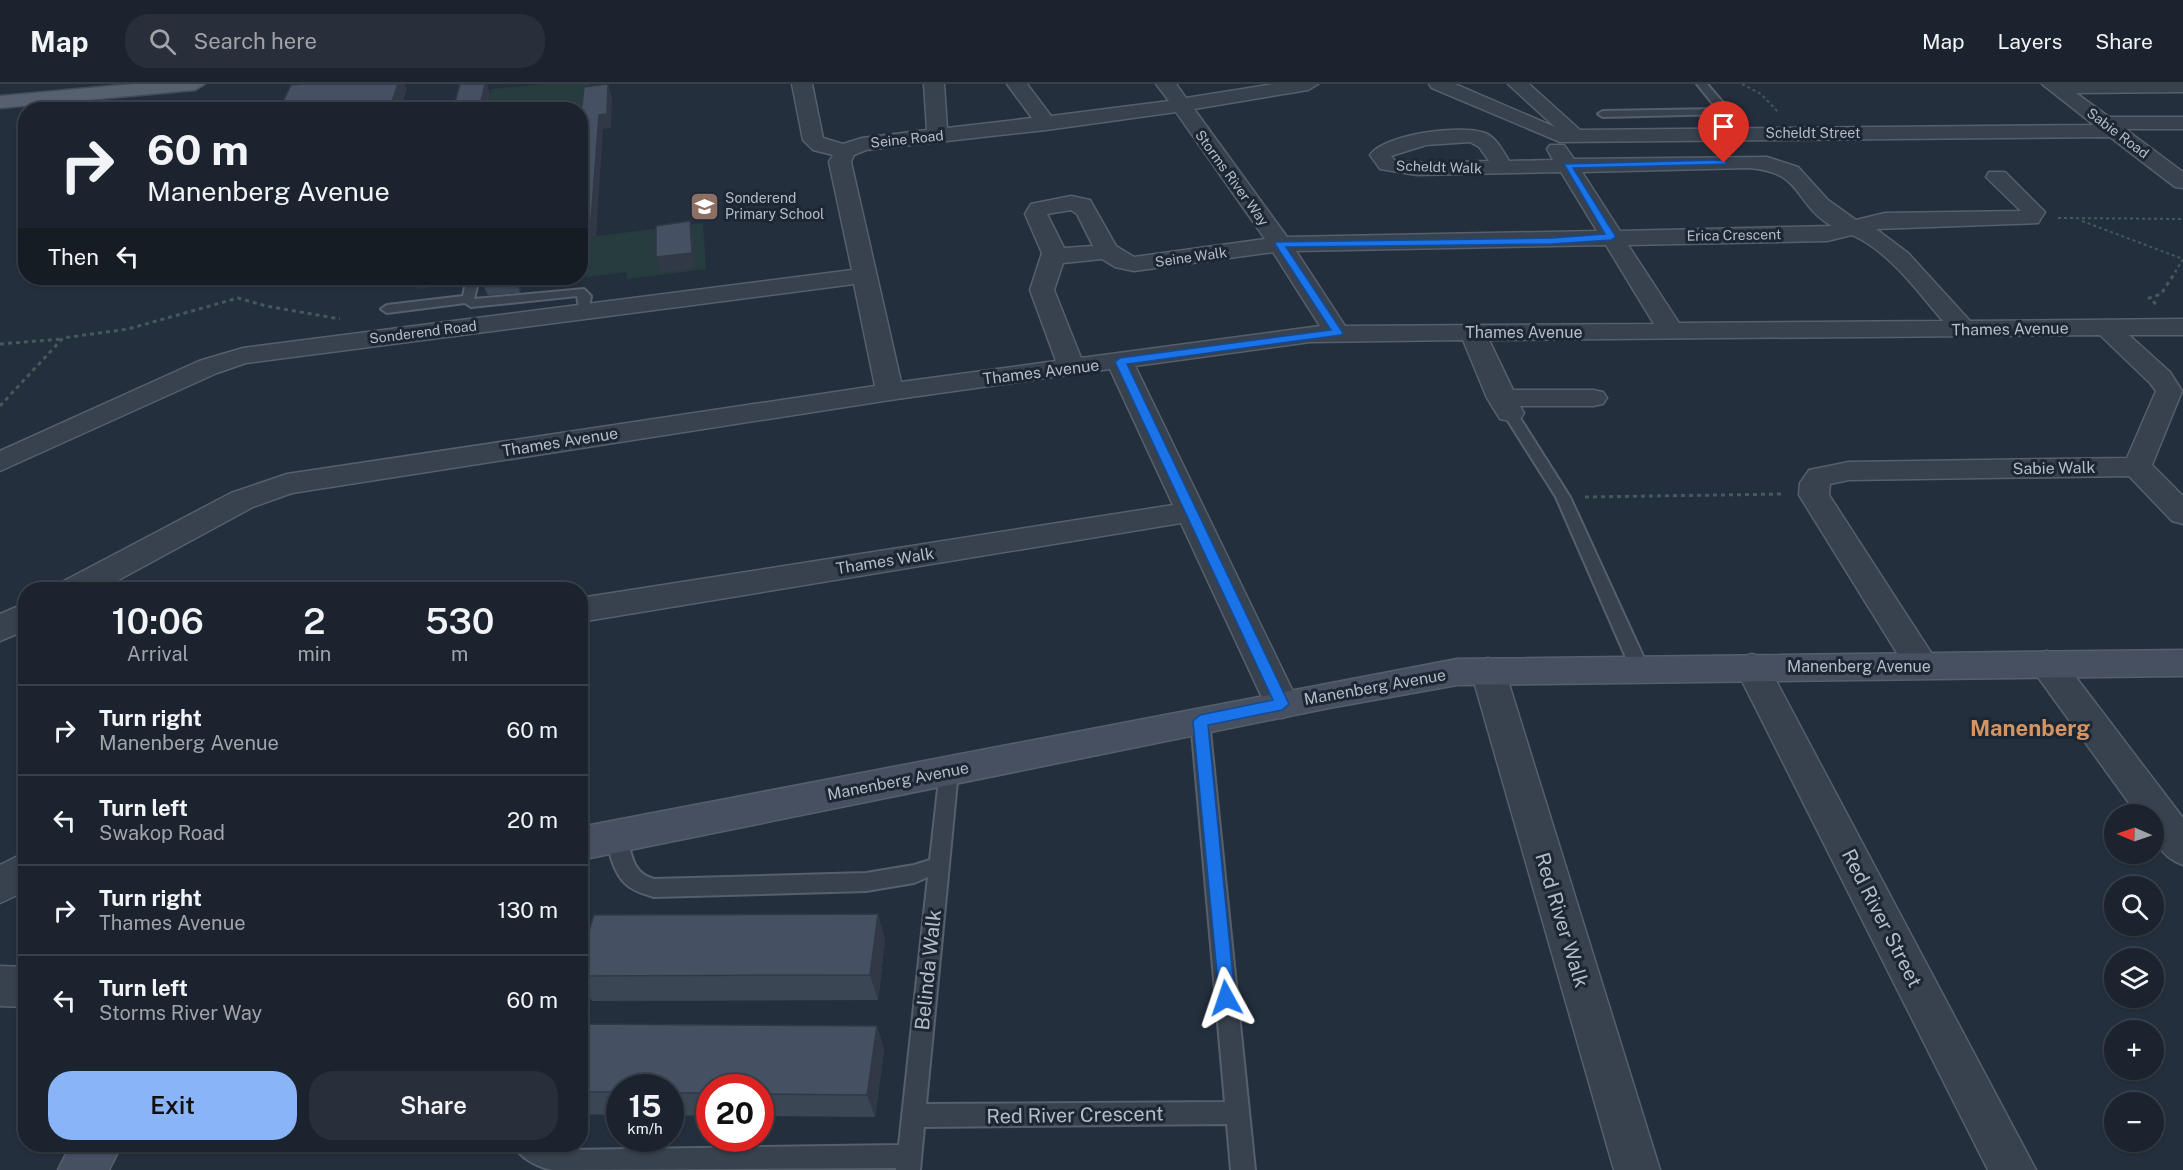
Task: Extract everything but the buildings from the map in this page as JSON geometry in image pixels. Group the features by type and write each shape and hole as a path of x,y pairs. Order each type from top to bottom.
{"main road":[{"path":"0,102 187,84"}],"street":[{"path":"802,84 813,140 820,146 845,151 840,162 890,392"},
{"path":"934,84 937,136"},
{"path":"1017,84 1046,124"},
{"name":"Storms River Way","path":"1166,84 1280,244 1337,333"},
{"name":"Seine Road","path":"845,151 862,144 1181,107 1308,84"},
{"path":"1439,84 1568,135"},
{"path":"1518,84 1568,135"},
{"path":"2054,85 2183,86"},
{"name":"Sabie Road","path":"2054,85 2183,182"},
{"name":"Scheldt Street","path":"1568,135 2110,127 2183,123"},
{"name":"Scheldt Walk","path":"1504,169 1485,141 1470,135 1395,146 1381,151 1380,155 1387,165 1406,169 1504,169 1568,166"},
{"path":"1568,135 1556,141 1557,148 1671,331"},
{"path":"1568,166 1773,164 1794,172 1830,214 1868,233 1890,250 1963,329"},
{"path":"1997,177 2029,207 2033,216"},
{"path":"1071,203 1082,205 1107,251 1066,257 1054,252 1036,214 1045,206 1071,203"},
{"name":"Erica Crescent","path":"1280,244 1552,241 1611,237 1827,234 1885,220 2024,219 2033,216"},
{"name":"Seine Walk","path":"1107,251 1120,262 1134,264 1280,244"},
{"path":"1054,252 1042,290 1072,368"},
{"name":"Sonderend Road","path":"0,462 218,363 260,353 866,275"},
{"name":"Thames Avenue","path":"88,582 242,500 287,484 890,392 1337,333 2182,327"},
{"path":"2107,328 2160,378 2169,391 2137,467 2183,514"},
{"path":"1472,332 1506,406 1593,398"},
{"path":"1120,362 1282,704"},
{"name":"Sabie Walk","path":"1814,495 1815,483 1819,477 1849,471 2137,467"},
{"path":"1814,495 1922,665"},
{"name":"Thames Walk","path":"588,609 1190,512"},
{"path":"0,629 18,619"},
{"name":"Manenberg Avenue","path":"588,842 1430,676 1488,671 2183,663"},
{"path":"2047,664 2183,848"},
{"name":"Red River Street","path":"1752,667 2013,1170"},
{"name":"Red River Walk","path":"1488,671 1637,1170"},
{"path":"0,886 18,874"},
{"path":"0,986 18,987"},
{"path":"81,1170 93,1152"}],"lane":[{"path":"1603,114 1723,112 1721,105 1702,84"},
{"path":"1653,114 1668,134"},
{"path":"468,299 471,285"},
{"path":"468,299 471,303 479,304 580,292 585,296 584,311"},
{"path":"387,309 468,299"},
{"path":"1506,406 1563,497 1640,669"},
{"path":"1200,721 1243,1170"},
{"name":"Belinda Walk","path":"908,1163 949,771"},
{"path":"617,837 629,877 639,885 654,888 866,882 914,874 939,865"},
{"name":"Red River Crescent","path":"913,1116 1237,1113"},
{"path":"538,1152 546,1157 568,1162 908,1163"}],"path":[{"path":"1742,84 1761,94 1800,133"},
{"path":"2033,216 2079,220 2183,219"},
{"path":"2079,220 2183,259 2161,294 2150,298 2182,327"},
{"path":"0,344 128,329 238,297 266,306 357,321 346,342"},
{"path":"0,406 63,338"},
{"path":"1563,497 1814,495"}],"green space":[{"path":"543,84 590,84 588,107 588,102 489,102 492,89"},
{"path":"703,223 706,269 627,279 626,272 588,277 588,237"}],"place":[{"name":"Sonderend Primary School","path":"704,206"}],"district":[{"name":"Manenberg","path":"2030,728"}],"route":[{"path":"1226,998 1200,721 1282,704 1120,362 1310,334 1337,333 1280,244 1552,241 1611,237 1568,166 1724,163"}]}
